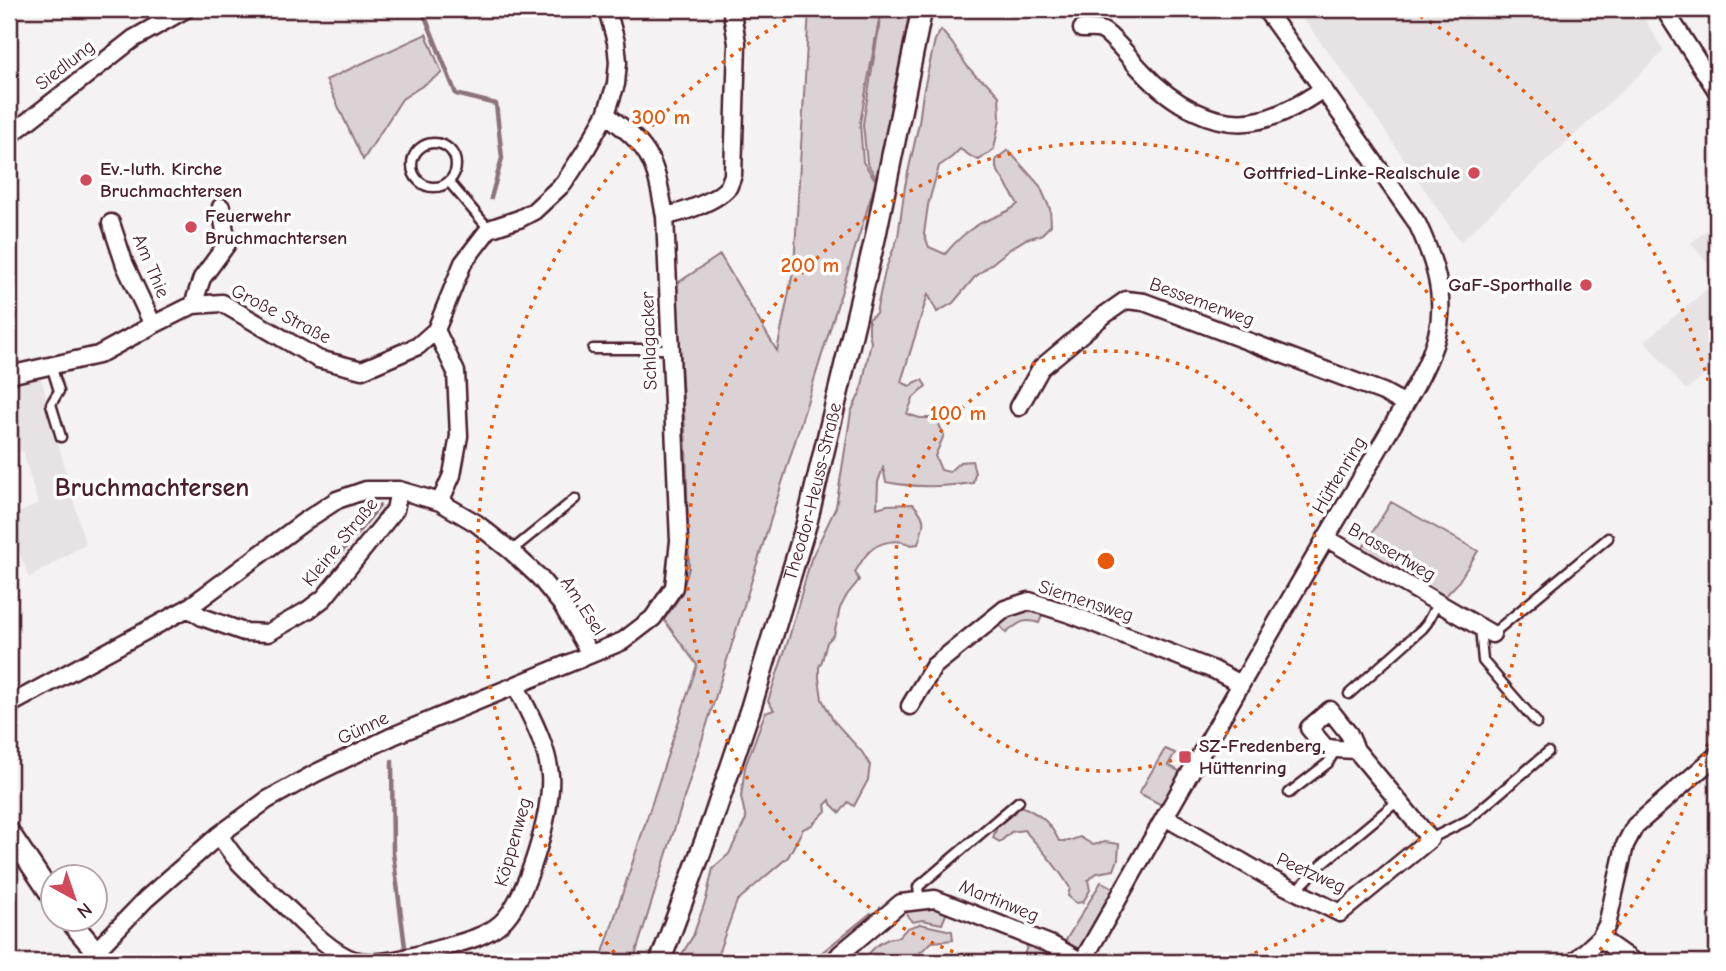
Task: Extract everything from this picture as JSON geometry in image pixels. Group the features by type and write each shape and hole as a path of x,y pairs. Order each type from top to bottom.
{"street":[{"name":"Siedlung","path":"9,136 133,39 186,9"},
{"path":"440,502 452,475 459,436 456,372 436,330 463,263 489,229 534,211 564,184 606,114 616,84 618,62 607,9"},
{"name":"Theodor-Heuss-Straße","path":"660,962 751,707 807,522 876,239 922,9"},
{"name":"Hüttenring","path":"1082,962 1405,404 1425,366 1437,334 1440,291 1427,244 1416,223 1265,9"},
{"path":"1664,9 1717,91"},
{"path":"665,216 682,213 721,193 729,186 733,175 737,43 733,11"},
{"path":"1082,29 1101,29 1162,90 1208,117 1241,122 1262,120 1291,108 1323,89"},
{"name":"Schlagacker","path":"606,114 643,147 653,163 665,216 679,541 674,587"},
{"name":"Am Thie","path":"193,305 202,278 227,244 222,207"},
{"name":"Am Thie","path":"111,223 125,265 153,325"},
{"name":"Bessemerweg","path":"1019,407 1041,368 1126,300 1144,302 1377,390 1405,404"},
{"name":"Große Straße","path":"9,374 98,355 193,305 222,303 318,359 362,370 418,346 436,330"},
{"name":"Kleine Straße","path":"9,705 188,608 337,500 366,490 399,490 440,502"},
{"name":"Kleine Straße","path":"188,608 202,617 244,632 268,633 324,598 396,510 399,490"},
{"name":"Am Esel","path":"440,502 476,523 512,551 539,577 562,606 590,654"},
{"name":"Brassertweg","path":"1326,538 1486,630"},
{"name":"Günne","path":"100,957 146,899 219,835 267,800 395,735 623,641 653,618 674,587"},
{"name":"Siemensweg","path":"910,706 934,666 1004,609 1030,601 1214,670 1241,684"},
{"name":"Köppenweg","path":"219,835 237,860 300,920 336,951 353,960 368,962 422,954 489,932 502,923 516,905 532,866 547,813 550,775 540,738 516,686"},
{"path":"1356,750 1325,747 1309,728 1330,710 1349,734 1356,750 1430,839"},
{"path":"1574,962 1600,938 1611,910 1625,845 1634,825 1717,755"},
{"name":"Peetzweg","path":"1165,817 1295,892 1340,913 1430,839"},
{"path":"9,832 38,875"},
{"name":"Martinweg","path":"920,901 935,899 1052,945 1082,962"},
{"path":"834,962 901,903 920,901"},
{"path":"79,932 100,957"},
{"path":"1600,938 1634,962"}],"lane":[{"path":"437,144 449,150 456,162 449,182 436,187 416,178 412,165 417,151 437,144"},
{"path":"449,182 489,229"},
{"path":"593,349 670,349"},
{"path":"51,365 58,391 51,404 61,437"},
{"path":"512,551 575,499"},
{"path":"1536,723 1483,661 1486,630 1608,538"},
{"name":"Brassertweg","path":"1349,694 1422,629 1438,602"},
{"path":"1289,793 1328,762 1336,749"},
{"name":"Peetzweg","path":"1430,839 1468,820 1548,752"},
{"path":"920,901 918,887 1019,800"},
{"path":"1295,892 1322,864 1399,800"}],"shaded area":[{"path":"809,9 881,9 860,123 863,162 876,181 633,962 600,962 697,665 664,620 681,595 689,568 686,447 676,284 720,255 777,351 794,267"},
{"path":"882,9 910,9 877,179 867,163 863,124"},
{"name":"Gottfried-Linke-Realschule","path":"1296,9 1638,9 1664,51 1460,242 1367,104"},
{"path":"941,30 967,66 999,96 1000,119 994,149 979,160 960,149 939,166 928,205 924,234 929,247 945,254 974,227 1018,204 996,168 996,159 1008,150 1040,186 1050,209 1051,225 1041,235 1026,239 1010,249 974,278 953,303 937,312 928,294 901,382 910,386 922,380 926,386 913,398 907,414 920,418 936,418 944,435 935,456 941,470 949,472 960,462 972,461 975,473 973,483 918,486 886,482 883,468 878,482 877,508 913,504 921,514 923,527 918,544 889,542 872,549 866,555 855,572 859,580 840,608 834,635 827,642 819,667 822,699 833,720 870,765 868,780 854,806 848,802 840,813 830,800 825,805 826,811 812,825 803,829 788,857 737,901 715,962 682,962 682,954 693,936 706,899 713,868 729,854 746,819 741,797 745,767 765,713 774,710 768,701 811,559 836,507 851,412 861,391 871,342 869,319 876,313 885,271 898,237 923,93 935,40"},
{"path":"426,34 442,73 402,99 363,160 326,80"},
{"path":"1717,221 1717,274 1691,243"},
{"path":"1717,281 1717,365 1686,390 1645,341"},
{"path":"41,378 85,544 29,578 9,525 9,517 38,504 23,451 9,455 9,386"},
{"path":"1391,502 1478,551 1457,584 1439,603 1358,556"},
{"path":"1046,606 1039,623 1021,622 1006,633 993,617 1005,609"},
{"path":"1165,749 1175,753 1168,765 1188,776 1169,809 1139,793"},
{"path":"1019,805 1043,818 1059,841 1080,837 1093,845 1105,842 1119,844 1114,870 1097,873 1088,880 1090,890 1083,902 1076,903 1068,896 1070,888 1065,880 1024,830 1011,832 1000,842 993,838 1003,819"},
{"path":"1101,882 1122,892 1082,962 1043,962 1024,955 1031,936 1060,950"},
{"path":"899,905 950,905 942,924 922,920 913,922"},
{"path":"871,913 875,918 821,962 810,962"},
{"path":"920,924 952,931 953,940 932,942 909,962 899,959 894,962 863,962 878,945 899,937 907,928"}],"waterway":[{"path":"422,9 456,94 496,104 502,158 491,198"},
{"path":"327,569 379,506"},
{"path":"392,761 393,853 406,955"}],"place":[{"name":"Gottfried-Linke-Realschule","path":"1474,173"},
{"name":"Ev.-luth. Kirche Bruchmachtersen","path":"86,180"},
{"name":"Feuerwehr Bruchmachtersen","path":"191,227"},
{"name":"GaF-Sporthalle","path":"1586,285"},
{"name":"SZ-Fredenberg, Hüttenring","path":"1185,757"}],"district":[{"name":"Bruchmachtersen","path":"152,488"}]}
